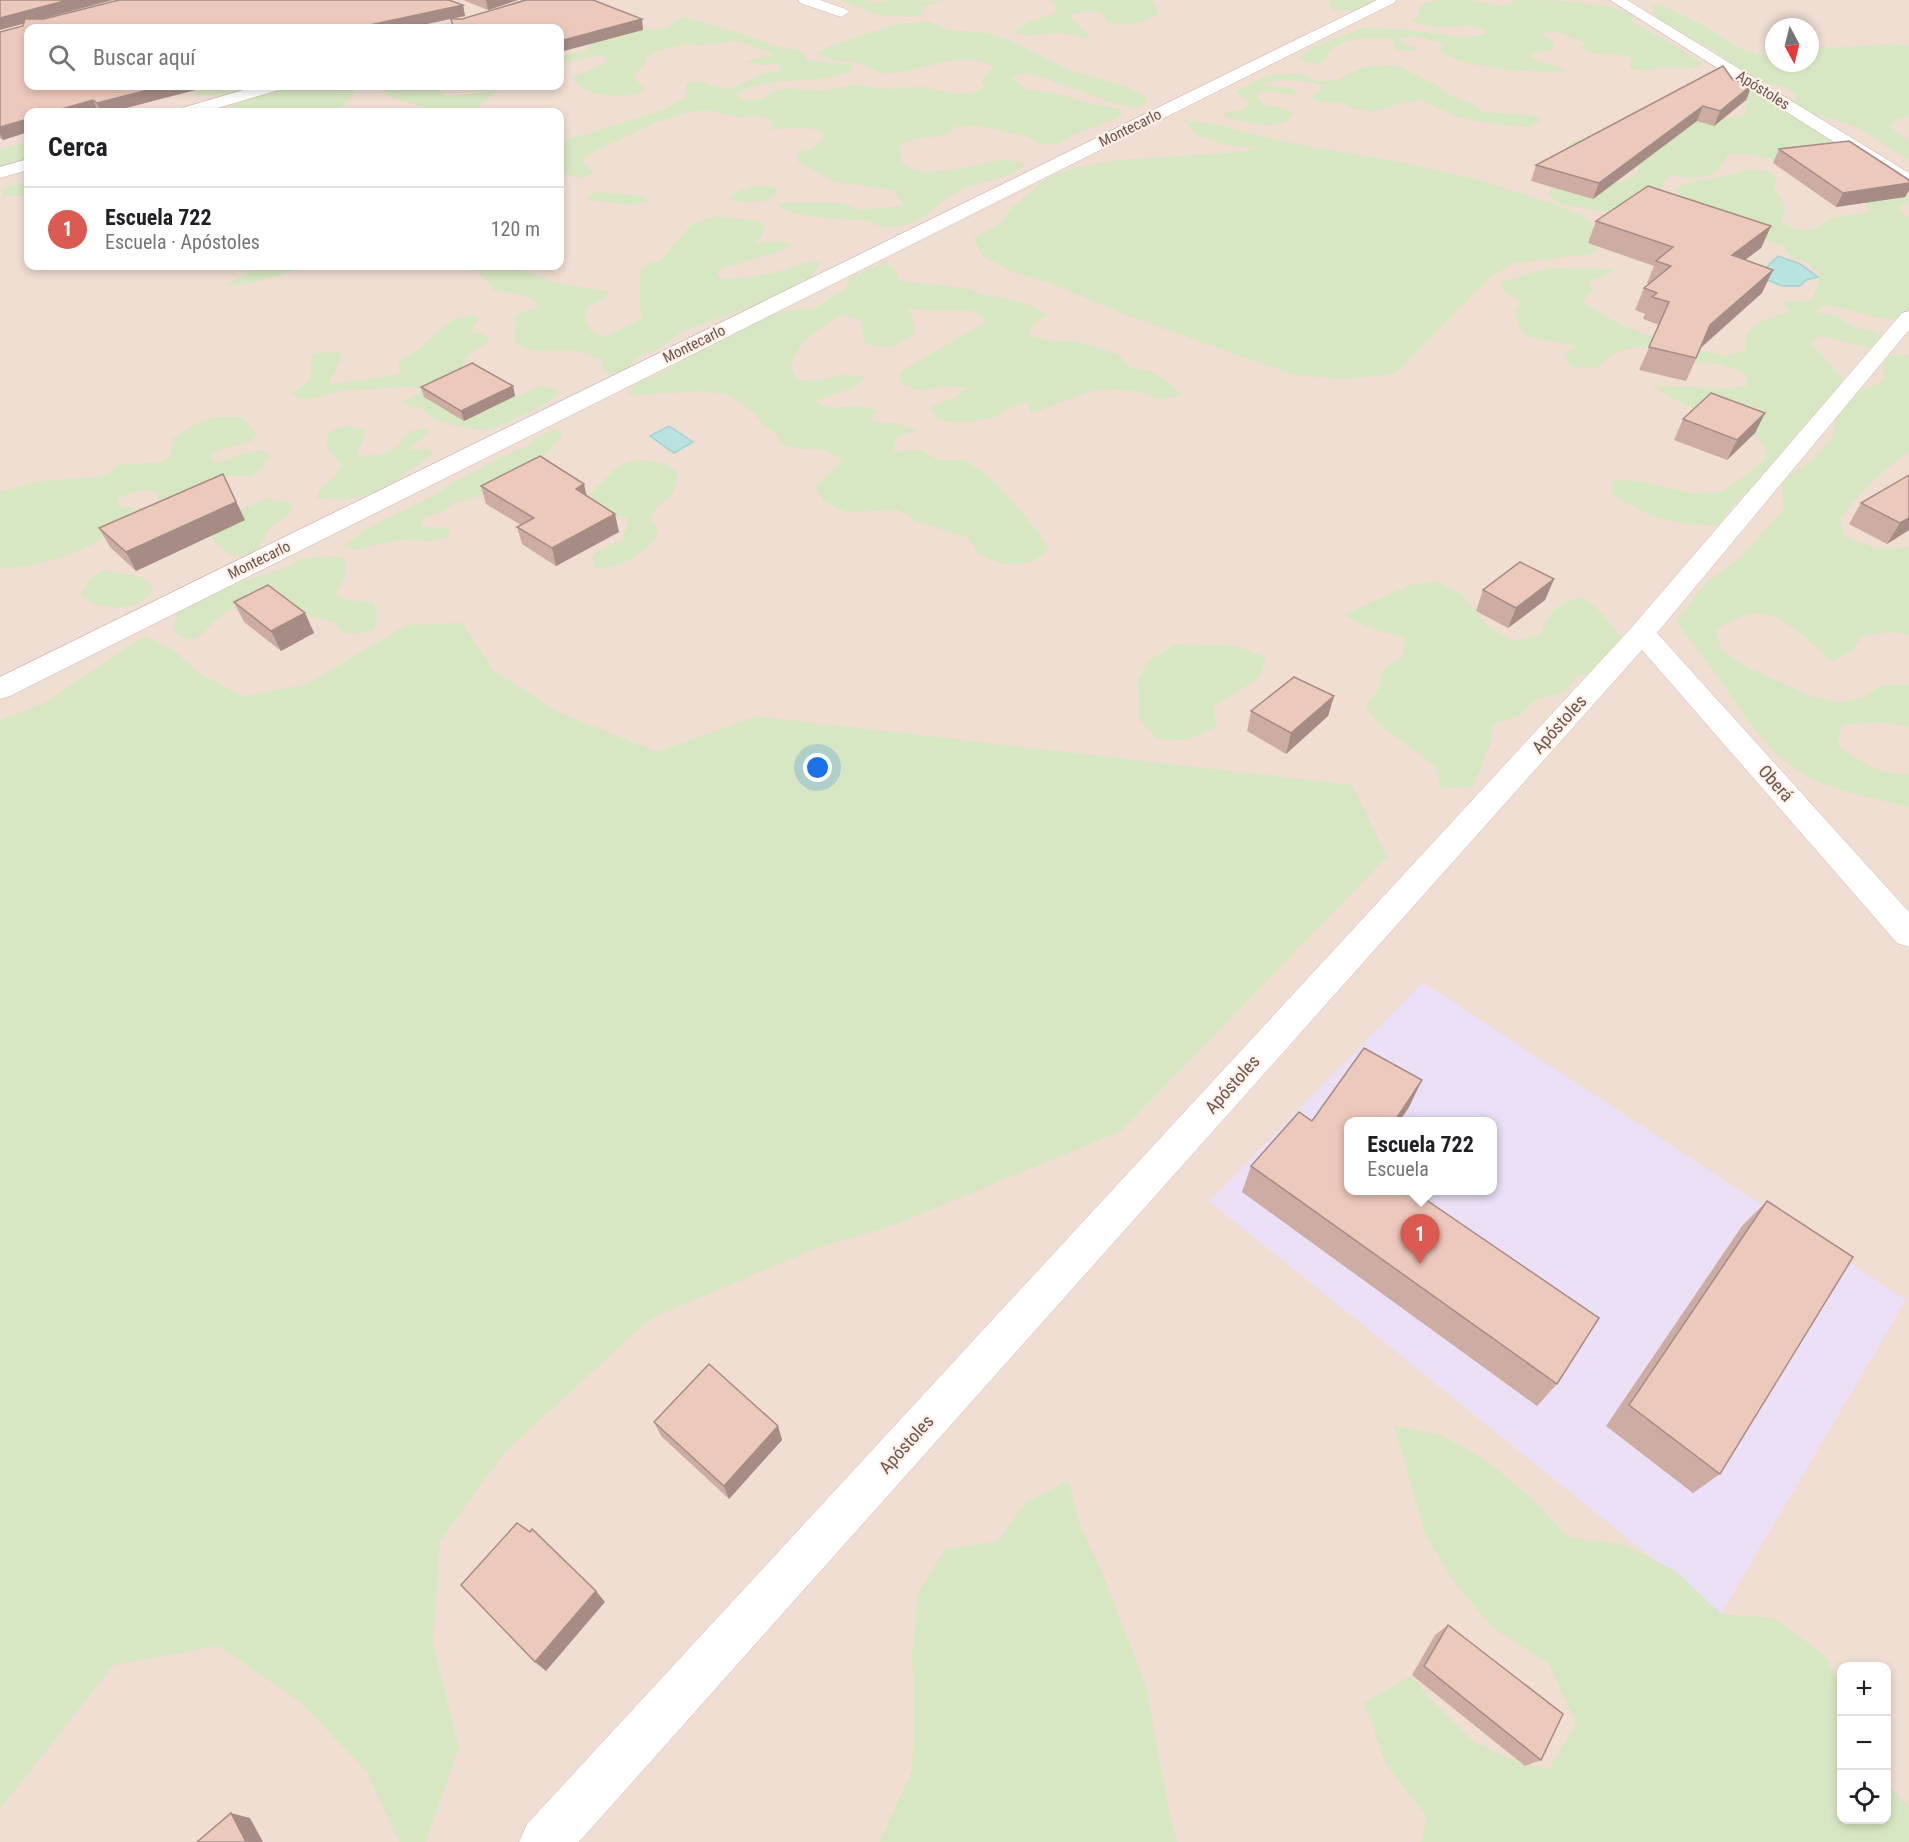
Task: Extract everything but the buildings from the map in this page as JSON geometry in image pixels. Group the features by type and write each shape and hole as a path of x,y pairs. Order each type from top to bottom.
{"street":[{"path":"463,24 540,0"},
{"path":"805,0 841,12"},
{"name":"Montecarlo","path":"0,689 1389,0"},
{"name":"Apóstoles","path":"1617,0 1909,181"},
{"path":"466,8 488,16"},
{"path":"201,108 260,90"},
{"path":"0,173 24,165"},
{"name":"Apóstoles","path":"545,1842 1642,633 1909,317"},
{"name":"Oberá","path":"1642,633 1909,934"}],"shaded area":[{"path":"0,0 1909,0 1909,1842 0,1842"},
{"path":"1423,982 1906,1300 1721,1614 1209,1201"}],"green space":[{"path":"840,0 865,0 876,3 890,0 943,1 920,9 925,14 911,17 878,15"},
{"path":"1050,0 1153,0 1159,13 1141,22 1121,24 1107,23 1102,14 1092,11 1070,15 1090,38 1058,33 1025,36 1012,32 1029,22 1053,14 1057,9"},
{"path":"1330,0 1386,0 1369,13 1334,10 1328,5"},
{"path":"1437,0 1470,0 1496,5 1514,2 1512,0 1526,0 1576,2 1608,7 1633,16 1632,21 1704,63 1698,68 1660,67 1650,71 1630,68 1631,56 1593,53 1580,48 1586,43 1557,32 1541,33 1555,44 1552,50 1537,52 1529,57 1569,71 1521,71 1481,66 1449,57 1440,50 1444,44 1415,36 1398,38 1403,43 1416,47 1415,51 1396,50 1392,38 1364,39 1335,46 1329,52 1326,60 1315,65 1300,60 1302,54 1310,49 1361,28 1410,30 1462,37 1478,36 1488,32 1471,26 1437,27 1412,21 1417,16 1421,5"},
{"path":"1660,4 1746,51 1765,55 1765,72 1819,72 1819,47 1836,48 1885,44 1909,46 1909,116 1896,120 1890,126 1909,143 1909,159 1858,128 1814,115 1833,139 1832,146 1796,161 1771,160 1750,154 1728,154 1717,171 1711,175 1697,178 1670,175 1659,190 1626,216 1561,204 1548,196 1551,187 1607,185 1638,173 1638,165 1572,152 1568,144 1577,139 1593,137 1616,128 1619,121 1631,117 1711,120 1745,115 1745,101 1730,77 1742,83 1742,90 1796,101 1795,94 1786,87 1751,80 1729,68 1722,56 1656,18 1651,6"},
{"path":"682,17 805,53 806,60 853,65 850,72 838,75 765,83 735,94 744,100 763,99 772,92 788,88 822,91 854,85 889,89 923,87 955,94 971,93 985,87 981,80 993,67 980,61 953,60 912,70 884,73 861,64 832,59 818,53 827,47 893,25 930,21 947,30 982,32 1007,39 1071,71 1129,87 1143,95 1148,102 1137,108 1119,105 1026,72 1011,77 1026,89 1060,94 1087,103 1119,109 1122,116 1080,132 1060,144 1040,144 1028,137 976,125 955,127 946,135 915,139 900,144 902,162 909,168 920,171 950,170 1002,160 1025,164 1012,174 973,185 955,193 915,222 893,227 878,226 871,221 807,216 784,209 775,203 843,203 857,210 904,206 894,190 834,182 798,162 796,153 817,145 824,133 810,128 770,129 773,121 758,116 738,117 705,110 685,113 655,123 583,157 585,165 594,172 583,179 564,173 564,144 568,140 665,109 687,97 684,90 688,82 705,82 714,87 730,89 764,73 780,71 780,64 761,65 745,62 774,54 737,41 703,45 686,44 655,52 647,57 645,64 633,77 646,89 625,96 617,96 586,90 572,78 607,62 601,55 564,62 564,55 585,51 592,40 633,30 667,28"},
{"path":"1399,66 1441,87 1446,94 1475,105 1483,112 1532,115 1540,118 1539,122 1527,127 1480,122 1452,115 1420,100 1373,112 1354,109 1343,103 1315,101 1312,97 1322,88 1321,85 1291,80 1261,85 1291,88 1296,91 1295,95 1265,91 1256,94 1262,104 1289,110 1294,114 1288,120 1280,124 1260,125 1222,115 1250,104 1237,93 1238,90 1263,77 1297,73 1319,81 1328,81 1336,80 1363,67"},
{"path":"201,90 249,90 234,94 192,95"},
{"path":"280,90 354,90 355,94 340,108 229,108 237,102"},
{"path":"384,90 440,90 445,96 496,92 478,108 425,108 393,98"},
{"path":"1183,120 1219,125 1285,142 1401,162 1479,180 1551,203 1587,218 1600,236 1594,254 1514,263 1488,279 1395,374 1345,379 1294,375 1126,315 1052,284 1012,272 982,256 974,237 1001,223 1013,206 1051,175 1082,166 1118,160 1230,153 1259,148 1229,146 1197,135"},
{"path":"24,143 24,159 0,166 0,149"},
{"path":"1745,169 1768,171 1777,180 1774,188 1784,208 1781,222 1797,230 1816,229 1827,220 1870,212 1862,195 1907,189 1909,203 1898,208 1900,212 1909,217 1909,321 1877,317 1825,305 1815,312 1838,316 1853,327 1876,332 1889,343 1871,348 1820,336 1811,344 1843,379 1813,421 1755,489 1738,500 1727,512 1719,525 1675,522 1650,515 1611,494 1613,480 1639,481 1696,494 1723,491 1764,461 1766,448 1758,438 1741,426 1687,406 1651,386 1727,388 1747,386 1746,374 1721,364 1694,363 1670,351 1644,346 1623,350 1609,357 1597,368 1571,367 1563,355 1576,346 1527,337 1518,325 1515,312 1521,302 1505,293 1500,282 1549,268 1612,269 1606,276 1590,280 1593,290 1582,302 1621,325 1667,342 1726,356 1745,350 1745,341 1752,328 1765,320 1789,312 1783,301 1810,302 1820,274 1809,264 1790,256 1783,246 1761,239 1680,198 1675,189 1692,182 1737,173"},
{"path":"24,183 24,196 2,196 3,187"},
{"path":"751,186 774,187 778,191 774,196 762,201 730,200 730,196"},
{"path":"598,192 644,196 648,202 628,205 587,200 588,195"},
{"path":"716,216 759,221 764,225 763,234 756,243 787,241 791,245 784,250 723,268 717,272 717,278 761,275 807,262 821,263 809,278 799,281 789,291 767,305 744,309 681,332 661,348 640,356 628,368 618,372 604,373 601,360 581,353 569,350 527,349 514,342 516,325 514,319 517,313 538,308 537,302 519,294 495,291 477,270 519,270 562,284 609,292 606,297 588,307 585,319 590,330 605,337 641,318 642,267 661,260 691,225"},
{"path":"886,262 896,271 900,281 966,288 983,295 1006,298 1032,306 1047,315 1034,324 1028,335 1051,341 1074,341 1119,355 1129,367 1152,372 1170,383 1181,396 1160,399 1139,392 1115,389 1091,391 1030,414 1028,401 1009,408 993,418 962,423 938,420 930,407 953,398 968,388 946,386 922,391 900,384 901,371 986,322 974,311 909,309 915,333 891,347 864,343 860,320 841,315 816,331 803,343 791,368 798,380 819,381 841,375 865,377 854,388 814,401 829,408 855,406 879,410 869,422 895,423 917,430 896,438 894,452 920,449 938,460 965,460 985,473 1039,533 1049,550 1031,563 1001,564 978,554 969,538 916,521 899,510 845,512 823,501 816,487 843,460 826,450 779,445 779,435 763,426 755,413 727,394 700,391 628,396 637,382 658,375 766,314 816,307 845,289 850,278"},
{"path":"256,270 292,270 263,280 222,286"},
{"path":"471,315 480,316 470,333 482,333 490,338 472,352 453,373 510,397 522,395 540,385 558,390 557,396 540,407 496,428 482,430 456,426 434,419 421,408 410,407 402,402 421,391 414,386 340,391 300,399 291,394 309,380 312,354 338,351 342,356 329,384 392,376 402,372 398,367 399,361 417,350 444,326 456,319"},
{"path":"1909,355 1909,451 1853,502 1840,520 1844,536 1875,548 1909,547 1909,635 1889,632 1862,636 1852,651 1832,662 1789,625 1769,615 1748,614 1716,630 1721,649 1746,667 1808,695 1840,703 1864,697 1881,685 1909,685 1909,726 1879,722 1842,725 1838,745 1862,762 1880,770 1909,774 1909,807 1851,793 1822,783 1796,770 1774,752 1755,731 1676,621 1706,583 1739,558 1784,509 1782,493 1784,480 1812,460 1832,438 1837,413 1854,393 1885,379 1882,367 1888,356"},
{"path":"217,417 242,417 257,434 252,441 222,449 211,456 214,463 244,453 265,451 270,457 263,464 263,468 251,476 223,476 159,506 156,491 145,490 131,493 117,500 121,507 144,509 104,538 61,558 28,566 0,569 0,492 42,481 98,477 111,472 117,465 162,462 171,455 172,440 199,423"},
{"path":"351,426 363,430 365,436 358,450 358,457 383,454 394,449 406,434 418,429 430,429 425,436 408,449 433,450 429,457 389,485 365,496 351,499 316,498 321,488 336,474 341,465 328,447 329,432 339,427"},
{"path":"555,429 563,434 543,458 493,491 451,505 442,512 421,519 423,527 450,528 449,537 434,541 400,540 353,550 342,546 373,525 433,496 455,481 502,456 526,447 534,439"},
{"path":"637,460 658,462 677,472 672,495 659,505 650,518 659,532 647,547 631,559 614,566 595,568 592,559 595,552 621,541 628,525 626,517 612,517 584,498 620,466"},
{"path":"266,498 291,503 293,509 272,527 255,550 248,554 233,555 220,547 210,532 223,510 241,510"},
{"path":"332,556 346,558 346,575 336,594 345,600 372,602 377,616 373,630 354,635 341,632 337,623 314,617 250,608 228,611 197,638 181,637 172,630 179,610 220,588 289,567 299,559"},
{"path":"104,569 138,576 149,583 153,589 147,597 130,606 120,608 98,605 81,596 90,580"},
{"path":"1435,581 1462,594 1487,626 1515,641 1541,634 1548,618 1556,608 1583,597 1602,613 1617,633 1625,639 1607,674 1578,675 1566,692 1535,700 1519,716 1493,724 1490,745 1473,786 1441,789 1435,766 1381,726 1365,707 1378,690 1383,670 1402,657 1405,638 1373,629 1343,615 1410,585"},
{"path":"462,623 494,671 558,712 657,752 756,716 1352,785 1387,857 1121,1131 894,1225 814,1249 650,1319 505,1452 440,1541 433,1644 459,1747 426,1842 399,1842 367,1772 299,1701 218,1646 114,1665 0,1809 0,720 42,704 144,636 172,649 201,674 242,696 305,685 407,625"},
{"path":"1177,644 1238,646 1266,658 1260,678 1214,706 1216,727 1188,740 1157,739 1139,719 1138,679 1149,660"},
{"path":"1394,1425 1441,1435 1486,1460 1530,1497 1569,1537 1622,1544 1676,1571 1721,1614 1773,1618 1825,1655 1837,1681 1837,1824 1891,1824 1891,1787 1909,1807 1909,1842 1421,1842 1427,1818 1386,1764 1364,1703 1412,1675 1424,1692 1473,1741 1525,1766 1550,1768 1576,1723 1549,1664 1492,1627 1452,1580 1424,1531"},
{"path":"1068,1480 1081,1528 1104,1577 1146,1686 1169,1811 1177,1842 880,1842 912,1770 914,1710 912,1654 918,1593 945,1549 997,1542 1025,1503"}],"water":[{"path":"1778,256 1800,264 1818,277 1806,280 1800,286 1782,286 1758,276"},
{"path":"669,426 693,442 674,453 650,436"}],"place":[{"name":"Escuela 722","path":"1420,1264"}]}
